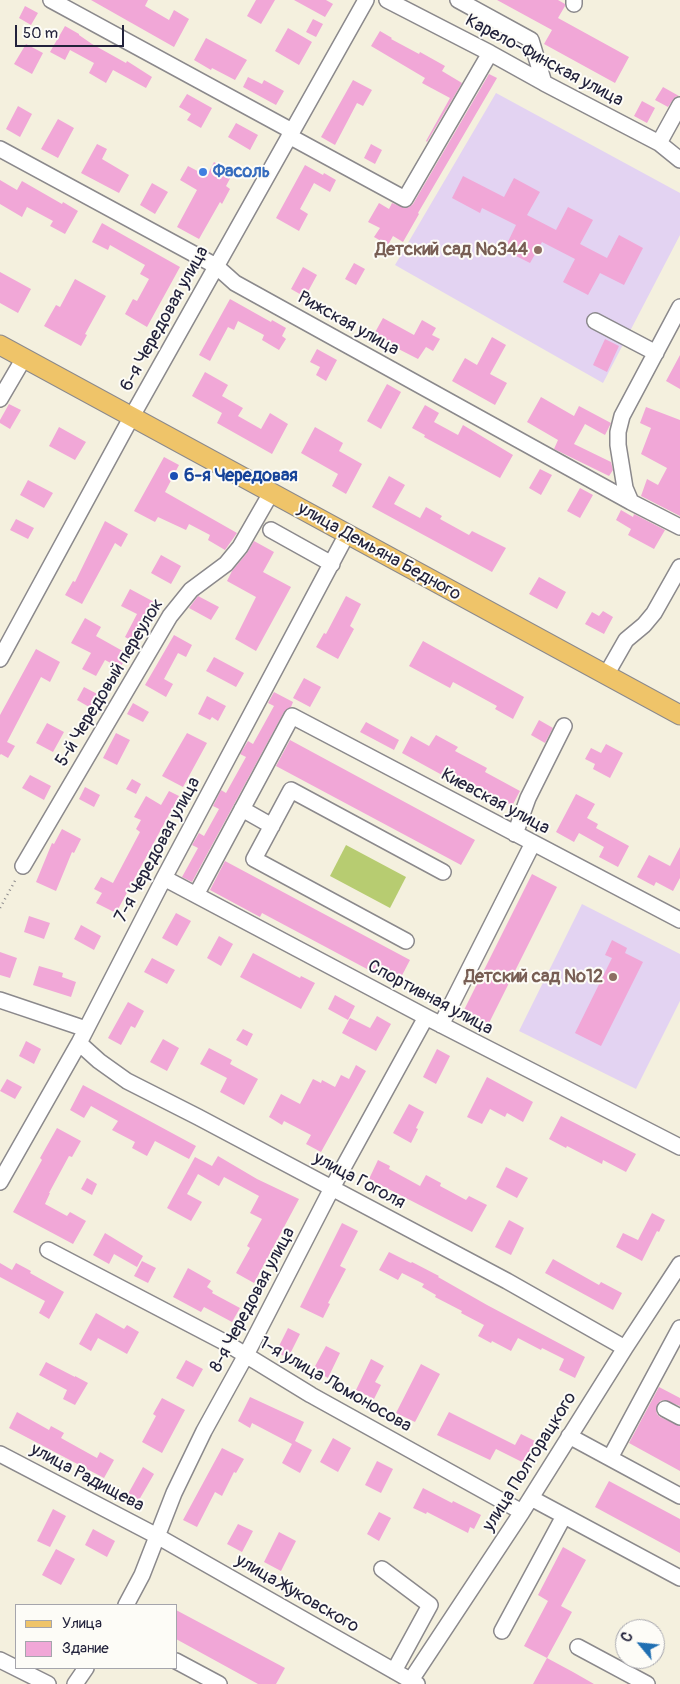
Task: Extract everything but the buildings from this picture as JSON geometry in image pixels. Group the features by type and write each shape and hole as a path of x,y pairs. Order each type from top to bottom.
{"main road":[{"name":"улица Демьяна Бедного","path":"0,345 131,418 680,715"}],"street":[{"path":"51,0 405,199 490,53"},
{"name":"6-я Чередовая улица","path":"0,659 131,418 366,0"},
{"name":"Карело-Финская улица","path":"387,0 659,143 680,160"},
{"path":"458,0 531,40 544,83"},
{"path":"659,143 680,104"},
{"name":"Рижская улица","path":"0,149 216,266 235,283 631,502 680,527"},
{"path":"631,502 625,488 618,445 618,432 622,416 680,308"},
{"path":"594,321 656,353"},
{"path":"0,399 24,358"},
{"name":"5-й Чередовый переулок","path":"23,866 170,616 191,590 226,564 240,547 271,493"},
{"path":"271,530 332,564"},
{"name":"7-я Чередовая улица","path":"0,1182 80,1043 164,878 347,534"},
{"path":"606,675 626,640 644,625 654,613 680,567"},
{"name":"Киевская улица","path":"242,809 292,716 680,920"},
{"path":"515,834 528,798 564,726"},
{"path":"406,941 254,859 291,790 443,872"},
{"path":"196,895 242,809 272,826"},
{"path":"441,1026 533,843"},
{"name":"Спортивная улица","path":"164,878 441,1026 680,1147"},
{"path":"0,1000 86,1029"},
{"name":"8-я Чередовая улица","path":"127,1604 142,1575 178,1484 204,1432 332,1188 426,1018"},
{"name":"улица Гоголя","path":"80,1043 99,1061 127,1081 332,1188 625,1348"},
{"name":"1-я улица Ломоносова","path":"48,1250 226,1343 310,1395 522,1512"},
{"name":"улица Полторацкого","path":"414,1682 680,1264"},
{"path":"610,1458 680,1328"},
{"path":"664,1409 680,1418"},
{"path":"569,1436 680,1496"},
{"name":"улица Радищева","path":"0,1454 157,1536"},
{"path":"531,1498 680,1578"},
{"path":"502,1631 564,1516"},
{"name":"улица Жуковского","path":"157,1536 414,1682"},
{"path":"382,1569 430,1605 394,1671"},
{"path":"578,1647 647,1684"},
{"path":"0,1660 15,1668"},
{"path":"178,1662 219,1684"},
{"path":"18,1669 48,1684"},
{"path":"75,1684 85,1669"}],"path":[{"path":"0,908 23,866"}],"shaded area":[{"name":"Детский сад №344","path":"496,93 680,193 680,235 603,383 395,265"},
{"name":"Детский сад №12","path":"582,904 680,954 680,1001 636,1089 519,1031"}],"green space":[{"path":"346,845 406,877 390,908 330,876"}],"place":[{"name":"Фасоль","path":"203,172"},
{"name":"Детский сад №344","path":"538,250"},
{"name":"6-я Чередовая","path":"174,476"},
{"name":"Детский сад №12","path":"613,977"}]}
